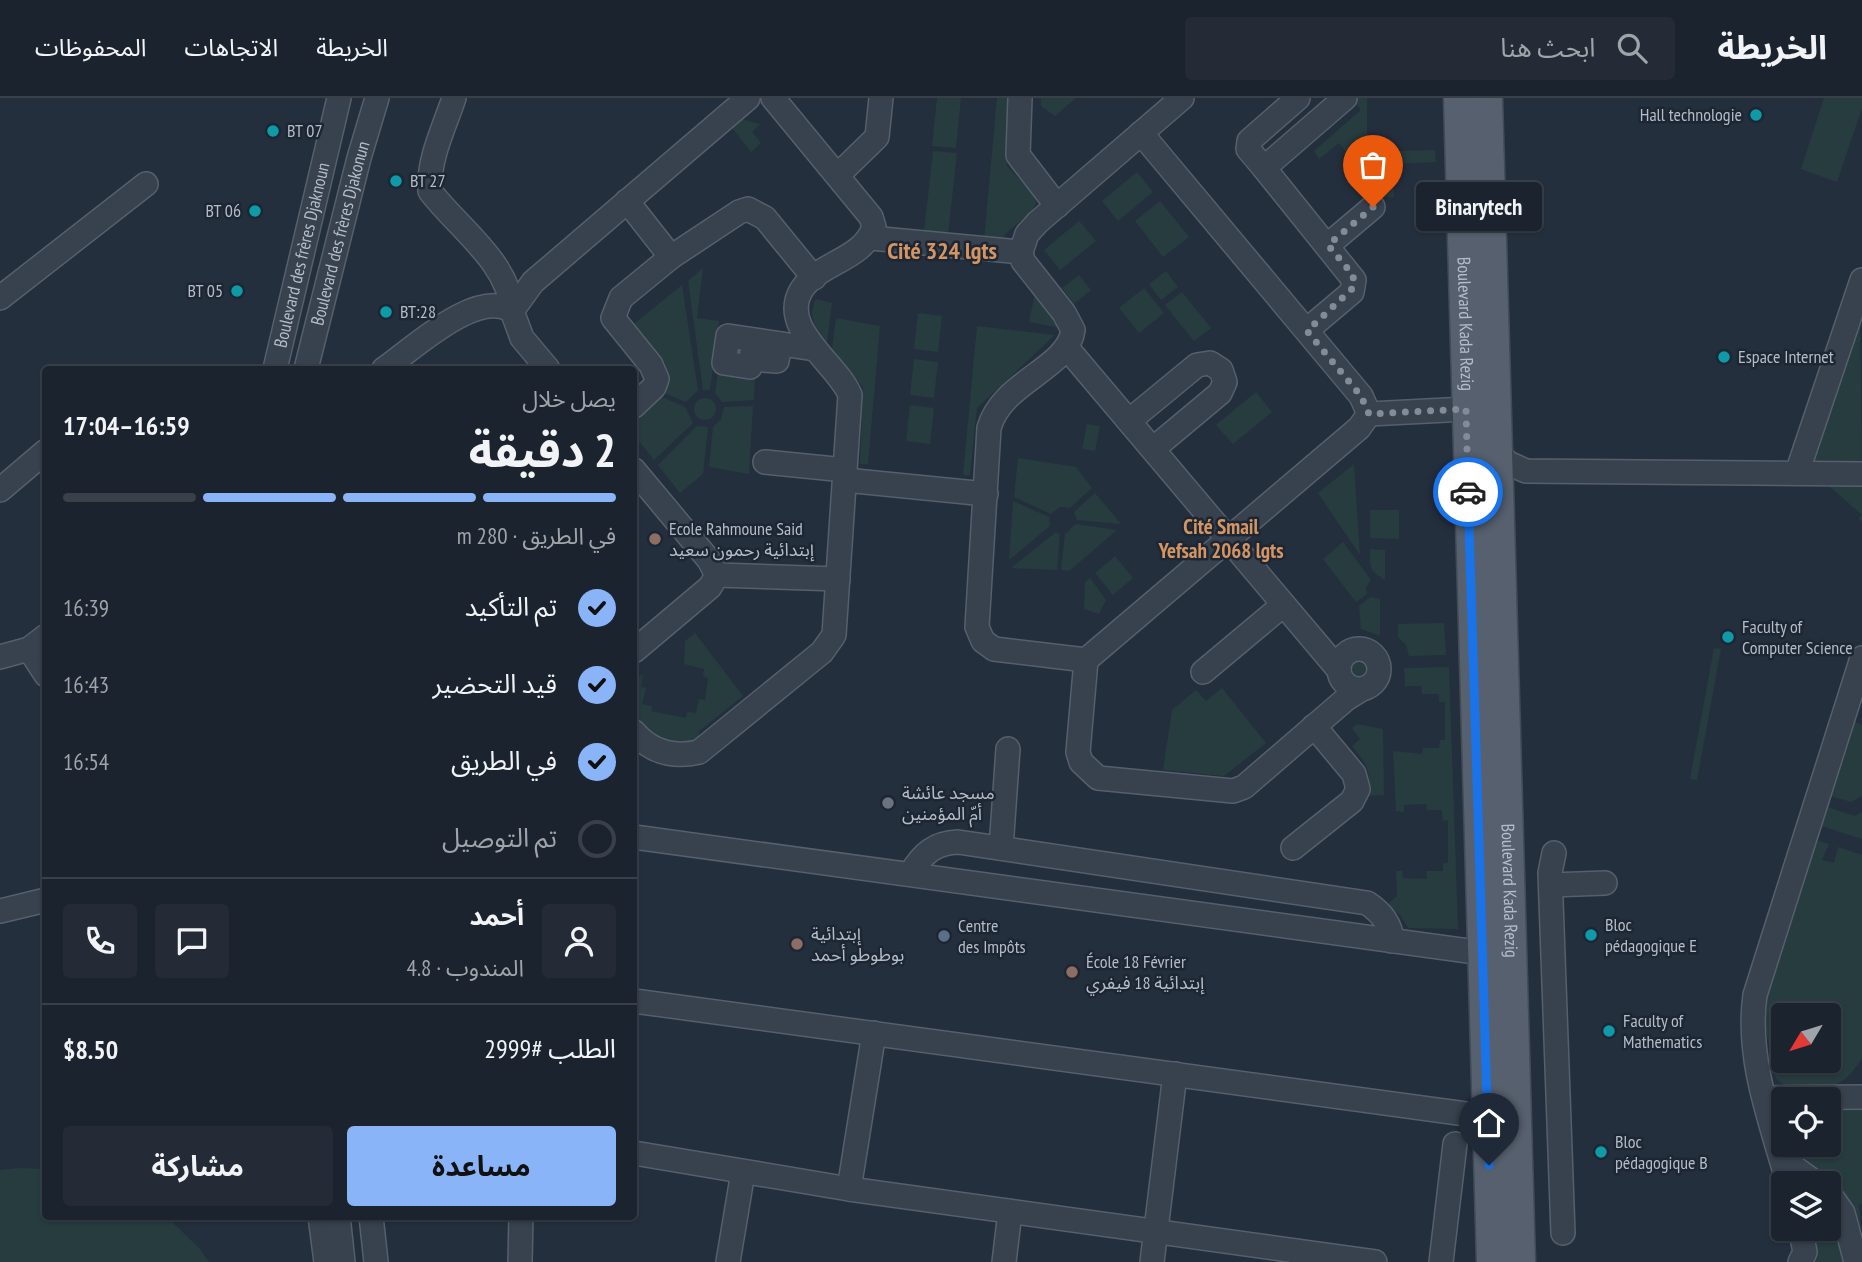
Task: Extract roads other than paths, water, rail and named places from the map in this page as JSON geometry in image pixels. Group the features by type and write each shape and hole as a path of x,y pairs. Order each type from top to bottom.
{"main road":[{"name":"Boulevard Kada Rezig","path":"1459,98 1492,1262"},
{"name":"Boulevard Kada Rezig","path":"1487,98 1520,1262"}],"street":[{"name":"Boulevard des frères Djakonun","path":"307,366 359,158 341,98"},
{"name":"Boulevard des frères Djaknoun","path":"276,366 341,98"},
{"name":"Boulevard des frères Djaknoun","path":"359,158 377,98"},
{"path":"454,98 429,176 430,191 502,276 512,299 512,311 522,338 545,366"},
{"path":"512,311 542,271 748,98"},
{"path":"637,735 646,745 668,754 691,754 706,749 830,643 835,630 850,395 839,374 815,349 800,324 797,311 802,290 814,278 871,238 874,228 871,217 773,98"},
{"path":"838,175 877,137 881,98"},
{"path":"1020,98 1018,155 1057,206"},
{"path":"1086,660 994,649 983,641 977,627 993,414 1001,401 1067,348 1073,330 1070,321 1023,261 1021,252 1027,234 1182,98"},
{"path":"1298,98 1249,141 1248,149 1353,275 1354,287 1307,331"},
{"path":"1264,168 1345,98"},
{"path":"1142,133 1361,396 1369,414"},
{"path":"0,298 145,184"},
{"path":"627,201 671,257"},
{"path":"1328,245 1373,207"},
{"path":"637,404 654,387 657,379 651,365 613,318 614,311 621,298 671,257 748,209 765,218 814,278"},
{"path":"871,238 1021,252"},
{"path":"1797,474 1862,280"},
{"path":"388,366 466,311 490,304 512,311"},
{"path":"728,336 762,346 815,349"},
{"path":"1067,348 1153,449 1228,539 1283,605 1343,676 1314,726 1244,787 1233,791 1098,778 1081,762 1078,752 1086,660 1228,539 1359,428 1369,414"},
{"path":"1129,421 1197,365 1210,363 1221,370 1225,382 1220,393 1153,449"},
{"path":"1369,414 1466,409"},
{"path":"1495,449 1508,463 1526,471 1862,474"},
{"path":"0,490 42,454"},
{"path":"765,462 986,494"},
{"path":"1497,498 1509,480 1526,471"},
{"path":"637,474 715,568 717,575 710,587 637,648"},
{"path":"717,575 838,579"},
{"path":"1203,672 1283,605"},
{"path":"0,657 37,643 42,661"},
{"path":"1785,1171 1754,1056 1751,1019 1755,995 1862,659"},
{"path":"1293,848 1352,801 1359,789 1354,774 1314,726"},
{"path":"1001,848 1008,749"},
{"path":"637,837 1483,953"},
{"path":"911,873 920,859 942,843 1001,848 1367,903 1383,916 1391,929 1392,941"},
{"path":"1554,853 1551,885 1563,1233"},
{"path":"1551,885 1605,883"},
{"path":"0,911 42,901"},
{"path":"637,1001 1488,1117"},
{"path":"849,1189 874,1033"},
{"path":"1152,1262 1175,1074"},
{"path":"1765,1098 1858,1091"},
{"path":"1441,1262 1455,1144"},
{"path":"637,1154 849,1189 1156,1232 1296,1256 1375,1262"},
{"path":"1781,1158 1799,1171"},
{"path":"728,1262 743,1172"},
{"path":"1841,1210 1856,1262"},
{"path":"1004,1262 1010,1212"},
{"path":"321,1220 326,1262"},
{"path":"339,1220 344,1262"},
{"path":"371,1220 376,1262"},
{"path":"520,1262 521,1220"},
{"path":"1800,1262 1805,1252 1803,1241"}],"place":[{"name":"Hall technologie","path":"1756,115"},
{"name":"BT 07","path":"273,131"},
{"name":"BT 27","path":"396,181"},
{"name":"Binarytech","path":"1373,207"},
{"name":"BT 06","path":"255,211"},
{"name":"BT 05","path":"237,291"},
{"name":"BT:28","path":"386,312"},
{"name":"Espace Internet","path":"1724,357"},
{"name":"Ecole Rahmoune Said إبتدائية رحمون سعيد","path":"655,539"},
{"name":"Faculty of Computer Science","path":"1728,637"},
{"name":"مسجد عائشة أمّ المؤمنين","path":"888,803"},
{"name":"Bloc pédagogique E","path":"1591,935"},
{"name":"Centre des Impôts","path":"944,936"},
{"name":"إبتدائية بوطوطو أحمد","path":"797,944"},
{"name":"École 18 Février إبتدائية 18 فيفري","path":"1072,972"},
{"name":"Faculty of Mathematics","path":"1609,1031"},
{"name":"Bloc pédagogique B","path":"1601,1152"}],"district":[{"name":"Cité 324 lgts","path":"942,251"},
{"name":"Cité Smail Yefsah 2068 lgts","path":"1221,539"}]}
